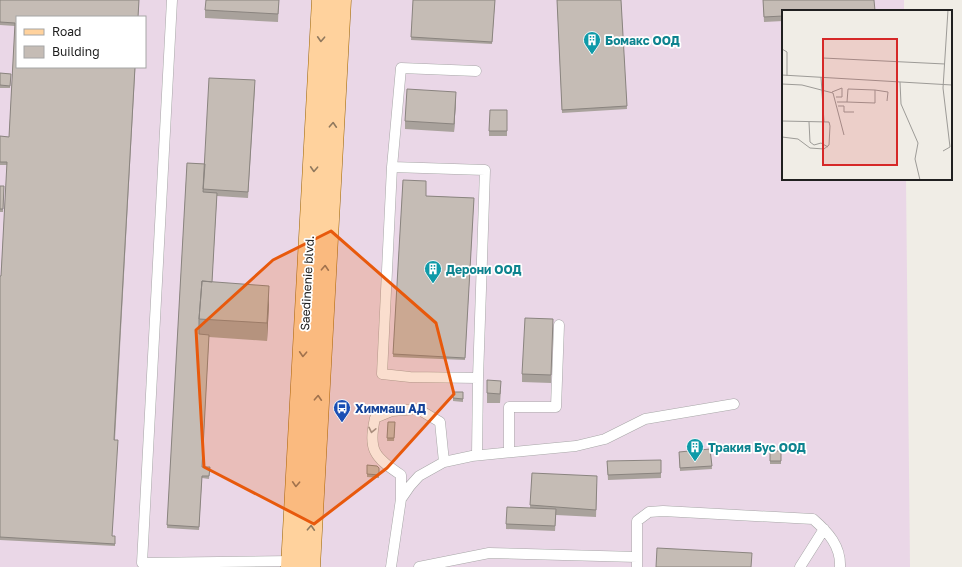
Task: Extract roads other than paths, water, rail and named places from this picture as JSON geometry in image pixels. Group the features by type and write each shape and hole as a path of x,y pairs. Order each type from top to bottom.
{"main road":[{"name":"Saedinenie blvd.","path":"297,565 323,0"},
{"name":"Saedinenie blvd.","path":"297,565 340,0"}],"lane":[{"path":"172,0 142,563 297,565"},
{"path":"476,71 400,68 392,167 382,374 410,377 478,378"},
{"path":"392,167 485,170 477,455"},
{"path":"509,452 509,407 556,407 558,325"},
{"path":"401,499 419,476 444,462 477,455 576,446 605,439 645,419 734,404"},
{"path":"391,567 401,499 401,475 375,454 371,437 375,418 392,411 418,409 440,422 444,462"},
{"path":"419,567 489,553 637,562 636,521 649,512 663,511 813,519 824,529 834,542 841,558 840,567"},
{"path":"800,567 824,529"}],"place":[{"name":"Бомакс ООД","path":"592,55"},
{"name":"Дерони ООД","path":"433,284"},
{"name":"Химмаш АД","path":"342,423"},
{"name":"Тракия Бус ООД","path":"695,462"}]}
